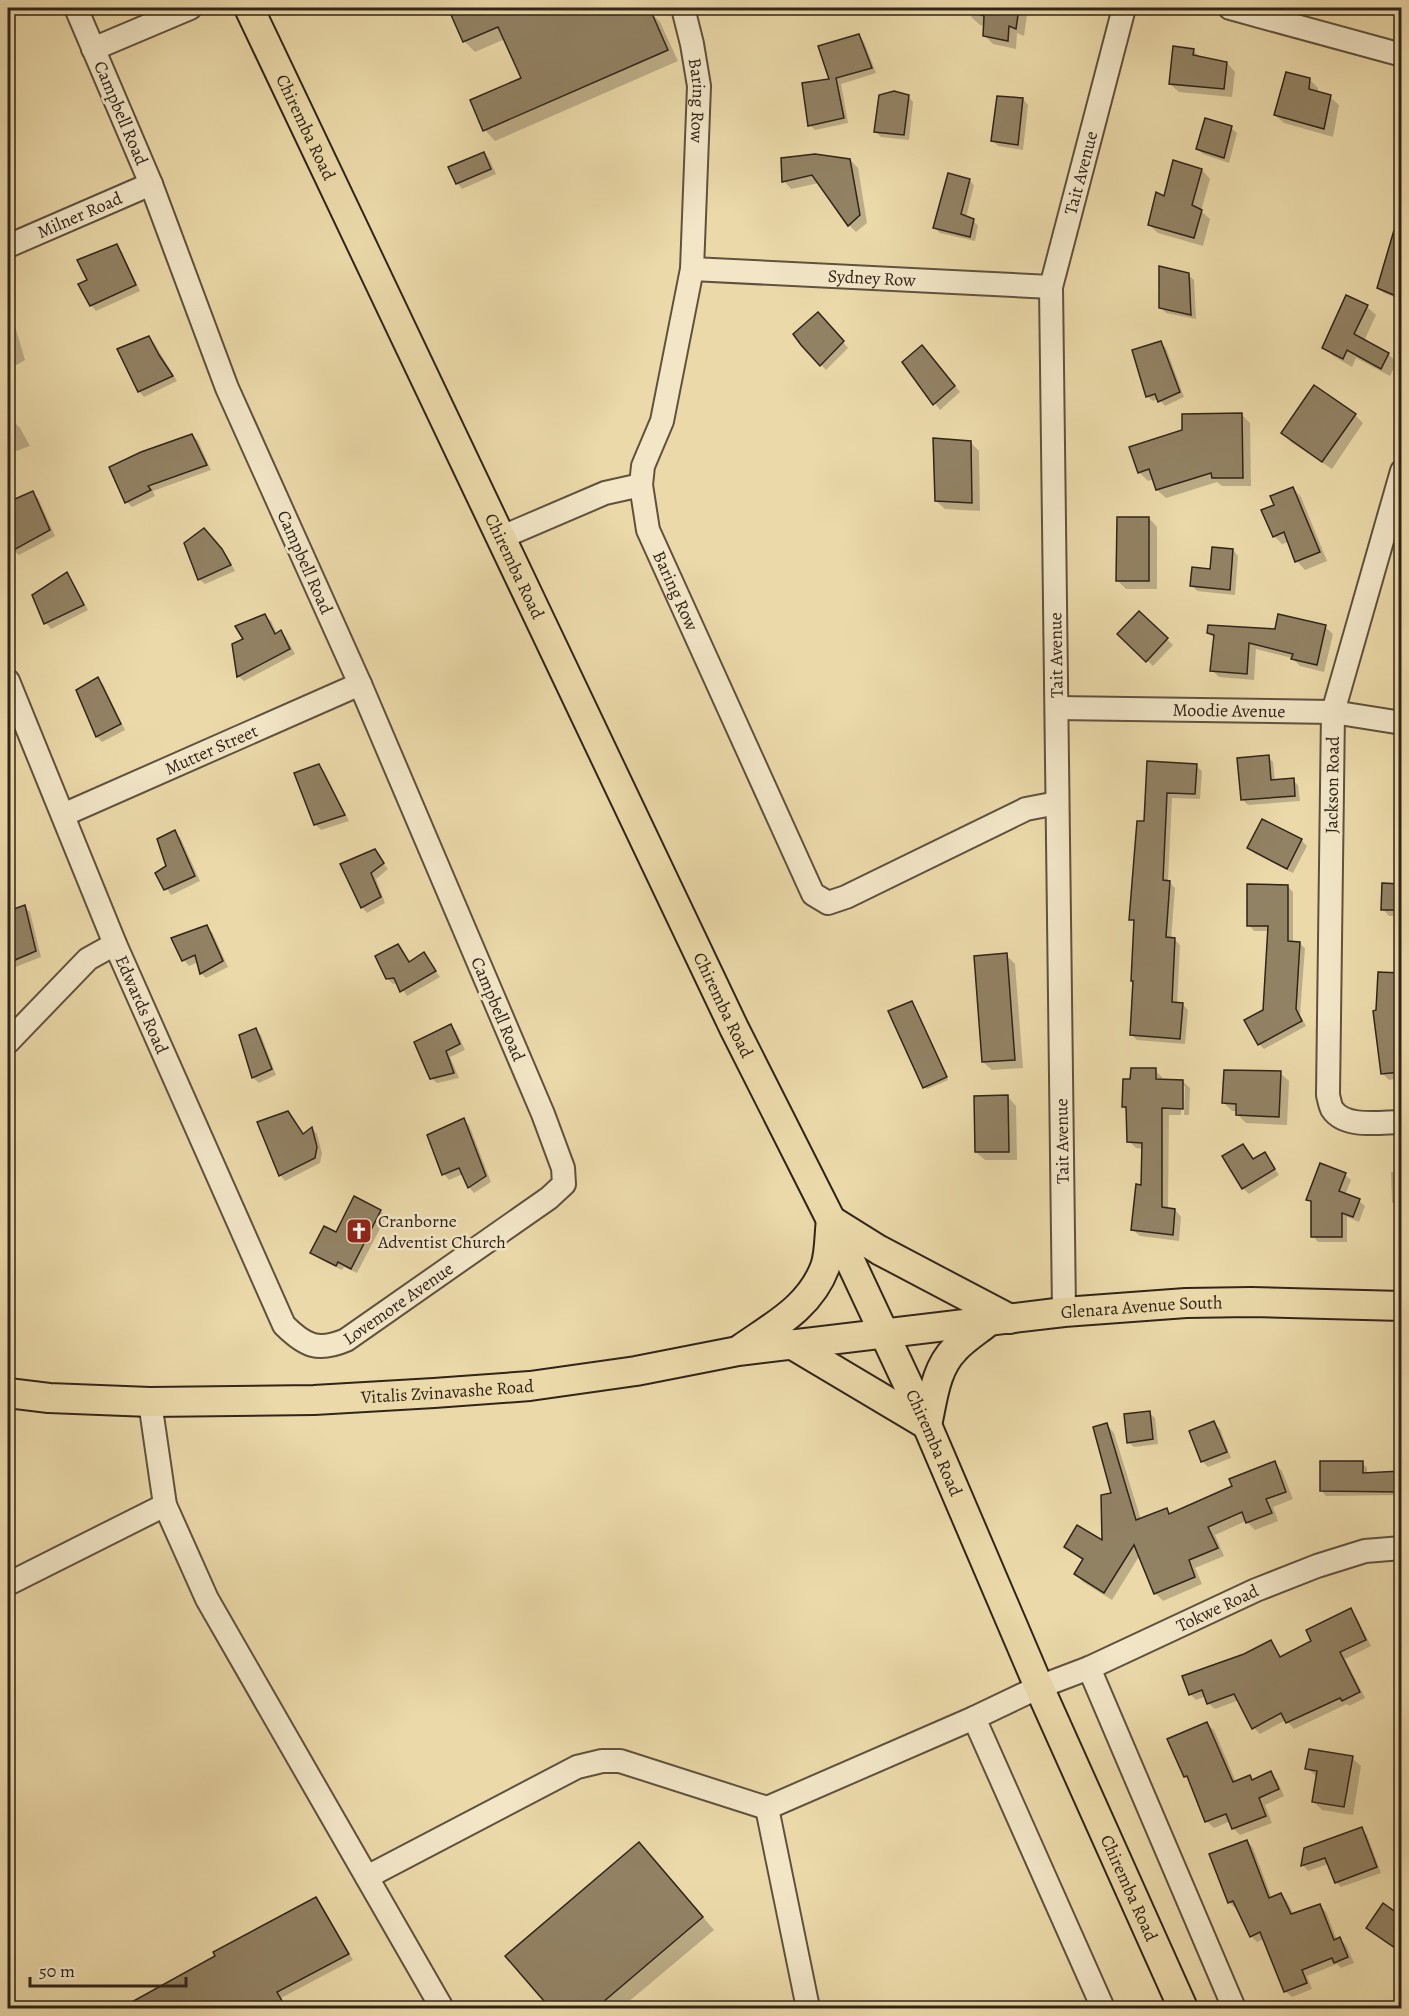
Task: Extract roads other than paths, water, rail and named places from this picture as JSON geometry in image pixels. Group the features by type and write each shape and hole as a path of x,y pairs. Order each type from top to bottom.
{"main road":[{"name":"Chiremba Road","path":"249,8 729,1018 831,1220 927,1425 1039,1687 1183,2008"},
{"path":"738,1351 800,1308 815,1288 825,1265 831,1220 999,1321 955,1349 944,1363 937,1380 927,1425 791,1344"},
{"name":"Glenara Avenue South","path":"884,1334 1064,1312 1219,1302 1401,1306"},
{"name":"Vitalis Zvinavashe Road","path":"8,1393 49,1398 150,1402 314,1400 530,1386 636,1371 738,1351 884,1334"}],"street":[{"name":"Campbell Road","path":"76,8 151,184 227,388 360,684 543,1114"},
{"path":"93,49 190,8"},
{"name":"Baring Row","path":"682,8 692,44 699,86 692,269 662,421 642,466 641,484 648,530 813,894 828,903 846,897 1026,809 1057,803"},
{"name":"Tait Avenue","path":"1064,1312 1051,287 1124,8"},
{"path":"1230,8 1401,55"},
{"name":"Milner Road","path":"8,246 151,184"},
{"name":"Sydney Row","path":"692,269 1051,287"},
{"name":"Jackson Road","path":"1401,471 1333,712 1328,1095 1332,1109 1350,1121 1401,1122"},
{"path":"500,538 605,493 641,484"},
{"name":"Edwards Road","path":"8,681 115,944 284,1325"},
{"name":"Mutter Street","path":"63,815 360,684"},
{"name":"Moodie Avenue","path":"1057,708 1333,712 1401,723"},
{"path":"8,1042 88,959 115,944"},
{"name":"Lovemore Avenue","path":"284,1325 296,1337 313,1346 330,1347 346,1340 549,1198 564,1184 563,1168 543,1114"},
{"path":"150,1402 165,1505 207,1599 442,2008"},
{"path":"8,1584 165,1505"},
{"name":"Tokwe Road","path":"767,1808 974,1718 1039,1687 1089,1668 1256,1590 1317,1566 1365,1551 1401,1548"},
{"path":"1089,1668 1234,2008"},
{"path":"974,1718 1103,2008"},
{"path":"367,1877 577,1767 602,1761 620,1761 767,1808 808,2008"}],"place":[{"name":"Cranborne Adventist Church","path":"359,1231"}]}
